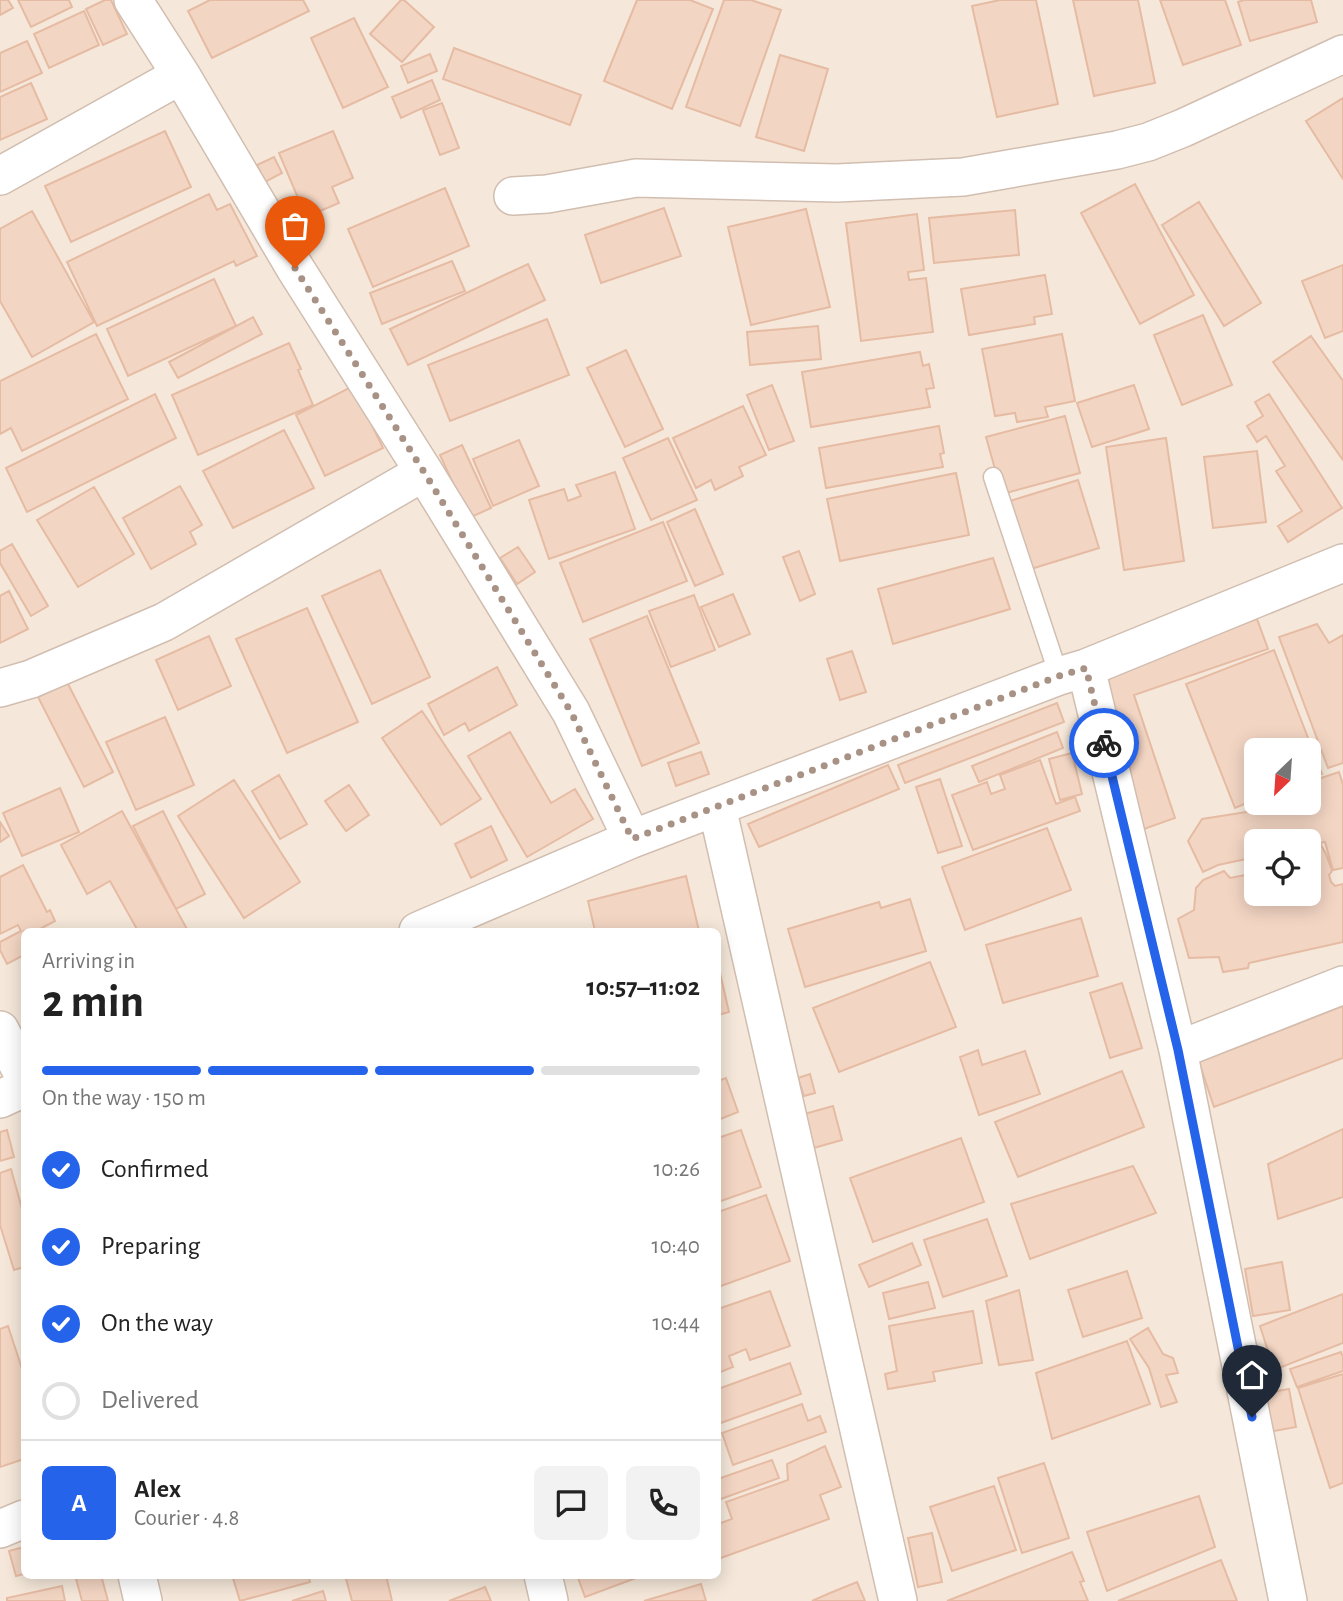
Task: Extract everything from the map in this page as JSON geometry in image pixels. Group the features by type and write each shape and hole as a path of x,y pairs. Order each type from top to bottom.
{"street":[{"path":"133,0 181,75 295,268 571,712 632,839"},
{"path":"513,196 547,194 636,178 837,183 962,177 1117,150 1148,142 1343,54"},
{"path":"0,176 181,75"},
{"path":"0,688 31,679 164,622 424,472"},
{"path":"425,928 632,839 1072,672 1343,563"},
{"path":"1072,672 1178,1050 1288,1601"},
{"path":"717,807 898,1601"},
{"path":"1178,1050 1343,985"},
{"path":"0,1030 21,1070"},
{"path":"0,1099 21,1089"},
{"path":"0,1529 21,1520"},
{"path":"138,1579 143,1601"},
{"path":"544,1579 549,1601"}],"lane":[{"path":"993,477 1072,672"}],"shaded area":[{"path":"0,0 1343,0 1343,1601 0,1601"}],"building":[{"path":"0,0 8,0 13,8 0,15"},
{"path":"18,0 69,0 72,7 31,27"},
{"path":"111,0 127,34 103,45 86,9"},
{"path":"210,0 303,0 309,11 212,58 188,11"},
{"path":"401,0 434,27 402,62 370,34"},
{"path":"637,0 690,0 713,9 672,109 604,81"},
{"path":"724,0 751,0 781,10 740,126 686,107"},
{"path":"1000,0 1036,0 1058,104 997,117 972,6"},
{"path":"1073,0 1138,0 1155,83 1094,96"},
{"path":"1160,0 1225,0 1241,45 1183,65"},
{"path":"1311,0 1317,22 1250,41 1238,2"},
{"path":"84,11 99,45 49,68 34,34"},
{"path":"354,18 388,87 343,108 311,38"},
{"path":"27,41 42,73 0,92 0,53"},
{"path":"454,48 581,95 570,125 443,79"},
{"path":"430,54 437,71 408,83 401,66"},
{"path":"780,55 828,69 804,151 756,137"},
{"path":"432,80 440,100 401,118 392,97"},
{"path":"31,83 47,119 0,140 0,97"},
{"path":"1343,98 1343,179 1306,121"},
{"path":"442,103 459,148 440,155 423,110"},
{"path":"165,131 191,187 71,242 45,186"},
{"path":"333,131 353,178 332,187 339,203 306,217 279,153"},
{"path":"274,157 282,173 265,182 257,165"},
{"path":"1135,184 1194,295 1140,324 1081,213"},
{"path":"445,188 469,246 373,287 348,229"},
{"path":"209,194 217,210 230,204 257,256 236,266 234,261 97,326 67,262"},
{"path":"1199,202 1261,303 1224,326 1162,225"},
{"path":"664,208 681,256 601,283 585,235"},
{"path":"806,209 830,307 751,325 728,227"},
{"path":"1015,210 1019,255 934,263 929,218"},
{"path":"32,211 94,322 32,357 0,301 0,229"},
{"path":"917,214 924,270 908,272 909,280 926,278 933,332 861,341 846,223"},
{"path":"452,261 465,291 382,324 370,293"},
{"path":"528,264 545,300 408,365 390,329"},
{"path":"1343,265 1343,331 1325,338 1302,281"},
{"path":"1045,275 1052,314 1034,317 1035,324 969,335 961,289"},
{"path":"214,279 236,326 128,376 107,329"},
{"path":"1203,315 1232,385 1182,405 1154,335"},
{"path":"253,317 262,334 178,378 169,362"},
{"path":"547,319 569,375 450,421 428,365"},
{"path":"818,326 821,359 750,365 747,332"},
{"path":"96,334 128,399 22,451 11,428 0,434 0,381"},
{"path":"1062,334 1075,401 1045,407 1048,417 1017,422 1015,413 995,416 982,349"},
{"path":"1311,336 1343,381 1343,460 1273,362"},
{"path":"289,343 313,405 198,455 172,395"},
{"path":"626,350 663,429 625,447 587,368"},
{"path":"920,352 923,366 929,364 934,388 926,389 930,407 811,427 802,372"},
{"path":"772,385 794,441 769,450 747,395"},
{"path":"1134,385 1149,429 1092,447 1077,403"},
{"path":"353,386 383,448 325,476 296,415"},
{"path":"155,394 176,438 27,512 6,468"},
{"path":"1269,394 1342,508 1288,542 1278,526 1302,511 1276,471 1285,466 1266,436 1257,442 1247,426 1263,416 1255,402"},
{"path":"743,406 766,455 739,467 743,476 715,490 711,480 696,488 673,438"},
{"path":"1065,416 1080,473 1002,494 986,437"},
{"path":"939,426 944,453 940,454 943,467 826,488 819,448"},
{"path":"284,430 314,488 233,528 203,471"},
{"path":"668,438 697,500 651,520 623,458"},
{"path":"1166,438 1184,561 1124,570 1106,447"},
{"path":"519,440 539,486 493,506 473,459"},
{"path":"462,445 491,508 469,518 440,455"},
{"path":"1257,451 1266,522 1213,528 1204,457"},
{"path":"615,472 635,529 549,559 529,500 564,489 568,501 581,496 576,485"},
{"path":"956,473 969,535 840,561 827,499"},
{"path":"1078,480 1099,548 1031,569 1010,501"},
{"path":"180,486 202,525 190,532 196,544 151,569 123,518"},
{"path":"94,487 134,554 78,587 37,520"},
{"path":"695,509 723,574 695,586 667,522"},
{"path":"663,522 687,581 583,622 560,563"},
{"path":"12,544 48,606 31,616 0,563 0,551"},
{"path":"518,547 535,572 517,584 500,558"},
{"path":"799,551 815,594 800,601 783,557"},
{"path":"993,558 1010,609 893,644 878,589"},
{"path":"380,570 430,677 372,704 322,596"},
{"path":"9,591 28,629 0,643 0,596"},
{"path":"733,594 750,634 719,647 701,607"},
{"path":"694,595 715,650 671,667 649,611"},
{"path":"307,608 358,722 287,753 236,639"},
{"path":"647,616 699,743 642,766 590,639"},
{"path":"1257,619 1268,649 1134,695 1175,818 1144,829 1092,675"},
{"path":"1317,624 1329,643 1343,635 1343,763 1328,768 1321,749 1321,738 1317,738 1279,637"},
{"path":"209,636 231,686 178,710 156,660"},
{"path":"1274,650 1308,738 1244,738 1244,804 1235,808 1186,684"},
{"path":"852,651 866,692 840,700 827,659"},
{"path":"497,667 517,705 469,731 465,723 444,735 428,704"},
{"path":"67,682 113,772 84,787 38,697"},
{"path":"1057,703 1064,722 905,783 898,765"},
{"path":"422,711 481,799 441,825 382,738"},
{"path":"165,717 194,785 136,810 106,742"},
{"path":"510,732 551,803 575,789 593,819 527,857 468,756"},
{"path":"1057,732 1063,748 979,782 972,766"},
{"path":"701,752 709,774 676,786 668,763"},
{"path":"1072,753 1082,794 1060,800 1049,759"},
{"path":"1040,760 1056,804 1075,797 1080,811 973,850 952,795 987,782 991,794 1005,789 1000,775"},
{"path":"888,765 899,789 759,847 748,824"},
{"path":"1339,772 1343,785 1343,868 1333,870 1325,842 1321,843 1321,829 1244,829 1244,860 1218,865 1203,872 1188,841 1202,819 1244,812 1244,816 1321,816 1321,778"},
{"path":"279,775 307,824 280,839 252,791"},
{"path":"940,779 962,846 938,853 916,787"},
{"path":"234,780 300,882 244,918 178,816"},
{"path":"349,785 369,815 346,831 325,801"},
{"path":"60,788 79,832 22,856 3,813"},
{"path":"122,811 186,928 136,928 110,881 87,894 61,845"},
{"path":"163,811 205,894 176,909 133,826"},
{"path":"0,822 9,836 0,842"},
{"path":"491,826 507,860 471,878 455,844"},
{"path":"1047,828 1071,890 965,930 942,867"},
{"path":"1321,845 1332,871 1329,875 1331,882 1335,886 1343,884 1343,942 1249,963 1248,968 1223,972 1219,957 1189,958 1178,919 1194,910 1196,888 1203,880 1224,871 1230,878 1244,875 1244,906 1321,906"},
{"path":"23,865 47,912 50,910 55,921 42,928 21,928 21,931 18,925 0,934 0,877"},
{"path":"686,876 698,928 594,928 588,901"},
{"path":"910,899 926,951 805,987 788,929 879,902 881,908"},
{"path":"1081,918 1098,976 1003,1003 986,945"},
{"path":"21,931 21,957 7,964 0,950 0,942"},
{"path":"930,962 956,1027 839,1072 813,1008"},
{"path":"721,977 729,1012 721,1014"},
{"path":"1122,983 1142,1048 1110,1058 1090,993"},
{"path":"1343,1006 1343,1058 1214,1107 1199,1062"},
{"path":"978,1050 982,1065 1025,1051 1040,1094 979,1115 960,1057"},
{"path":"1122,1071 1144,1127 1018,1177 995,1122"},
{"path":"810,1074 815,1093 804,1096 798,1078"},
{"path":"726,1078 738,1112 721,1119 721,1080"},
{"path":"833,1106 842,1140 810,1149 801,1115"},
{"path":"1343,1129 1343,1197 1278,1219 1268,1164"},
{"path":"7,1130 14,1157 0,1161 0,1132"},
{"path":"741,1130 761,1187 721,1201 721,1137"},
{"path":"961,1138 984,1202 873,1242 850,1178"},
{"path":"1133,1166 1156,1213 1030,1259 1011,1204"},
{"path":"11,1169 21,1205 21,1268 14,1270 0,1225 0,1173"},
{"path":"766,1195 790,1261 721,1286 721,1211"},
{"path":"987,1219 1007,1276 943,1297 924,1240"},
{"path":"912,1243 921,1265 869,1287 859,1265"},
{"path":"1282,1262 1290,1310 1253,1316 1245,1269"},
{"path":"1127,1271 1142,1318 1083,1337 1068,1290"},
{"path":"928,1282 935,1308 889,1319 883,1293"},
{"path":"1019,1290 1033,1360 999,1365 986,1301"},
{"path":"770,1291 790,1346 750,1360 746,1349 729,1356 733,1367 721,1372 721,1308"},
{"path":"1343,1294 1343,1343 1274,1370 1260,1326"},
{"path":"973,1311 982,1363 933,1372 935,1381 888,1389 885,1374 897,1371 889,1326"},
{"path":"8,1326 21,1366 21,1460 0,1467 0,1329"},
{"path":"1148,1328 1163,1354 1173,1358 1178,1373 1166,1375 1177,1402 1161,1407 1149,1368 1130,1339"},
{"path":"1127,1341 1150,1404 1052,1439 1036,1373"},
{"path":"1341,1352 1343,1371 1297,1387 1290,1369"},
{"path":"790,1363 801,1394 721,1423 721,1388"},
{"path":"1343,1374 1343,1483 1330,1488 1298,1388"},
{"path":"1289,1389 1296,1427 1268,1432 1260,1394"},
{"path":"802,1404 808,1421 820,1416 826,1432 733,1465 722,1433"},
{"path":"825,1446 841,1487 820,1495 829,1519 721,1558 721,1523 732,1519 726,1502 788,1480 787,1464"},
{"path":"772,1460 779,1478 721,1499 721,1478"},
{"path":"1044,1463 1069,1538 1022,1553 998,1478"},
{"path":"994,1486 1016,1550 952,1571 930,1507"},
{"path":"1199,1496 1215,1547 1107,1591 1087,1532"},
{"path":"932,1533 942,1582 918,1587 908,1538"},
{"path":"21,1548 21,1575 16,1576 9,1551"},
{"path":"1072,1552 1084,1581 1080,1582 1088,1601 947,1601"},
{"path":"1221,1560 1237,1601 1118,1601"},
{"path":"76,1579 102,1579 108,1601 82,1601"},
{"path":"233,1579 309,1579 310,1582 240,1601"},
{"path":"346,1579 387,1579 392,1601 352,1601"},
{"path":"578,1579 633,1579 585,1597"},
{"path":"857,1582 865,1601 812,1601 830,1593"},
{"path":"701,1584 706,1601 644,1601"},
{"path":"62,1586 65,1601 7,1601 7,1598"},
{"path":"485,1587 491,1601 449,1601"},
{"path":"323,1591 326,1601 292,1601"}],"way so far":[{"path":"295,268 571,712 632,839 1086,668 1104,743"}],"route":[{"path":"1104,743 1178,1050 1252,1417"}]}
